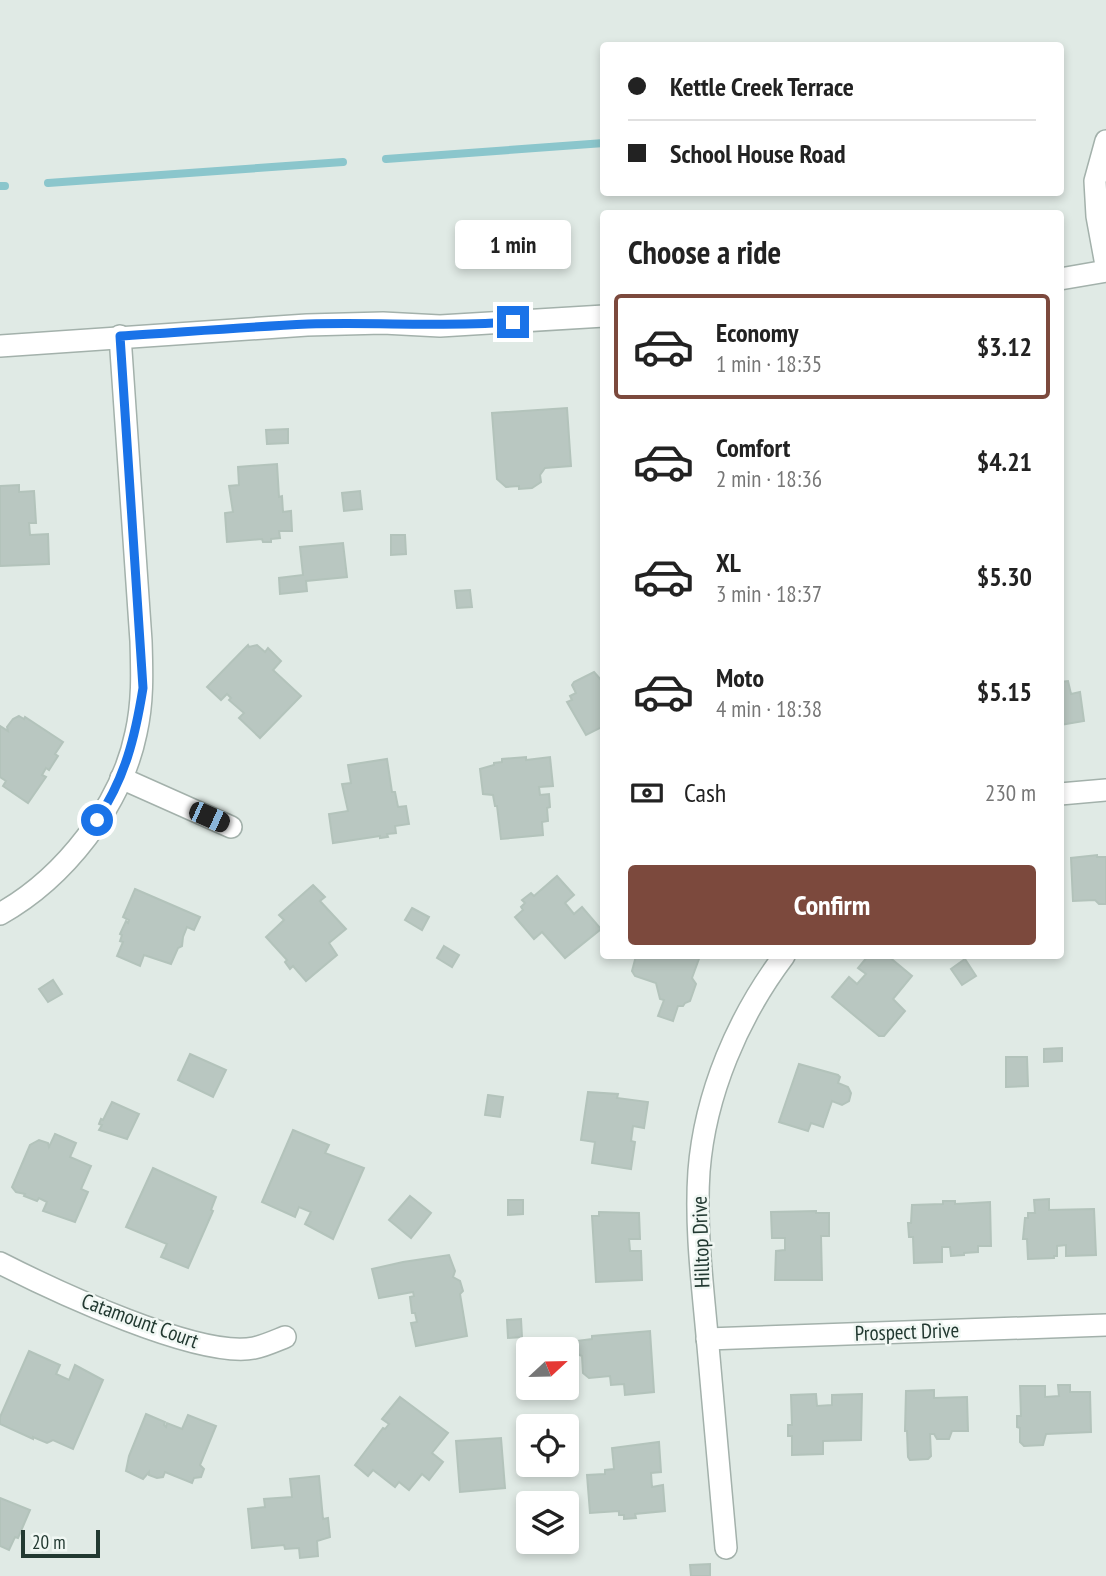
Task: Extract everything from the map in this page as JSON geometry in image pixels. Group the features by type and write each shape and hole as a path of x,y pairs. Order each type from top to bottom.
{"street":[{"path":"1106,141 1095,181 1097,216 1106,265"},
{"path":"1064,278 1106,271"},
{"path":"0,345 307,324 383,323 440,326 600,316"},
{"path":"0,914 21,902 57,870 100,816 121,778 136,735 143,688 120,336"},
{"path":"121,778 231,827"},
{"path":"1064,794 1106,790"},
{"name":"Hilltop Drive","path":"726,1548 698,1232 699,1170 718,1080 743,1020 783,959"},
{"name":"Catamount Court","path":"0,1263 42,1284 147,1326 209,1346 253,1348 285,1337"},
{"name":"Prospect Drive","path":"707,1339 1106,1325"}],"building":[{"path":"567,408 571,466 545,468 540,475 541,482 532,488 506,487 497,479 492,413"},
{"path":"288,429 288,443 267,444 266,430"},
{"path":"277,464 279,497 282,496 283,512 291,511 292,531 279,531 280,538 271,539 271,542 263,542 262,539 227,542 225,513 233,512 229,486 239,485 238,467"},
{"path":"19,485 19,492 34,491 36,523 29,523 30,535 48,534 49,564 0,566 0,486"},
{"path":"360,491 362,509 344,511 342,493"},
{"path":"391,535 405,535 406,554 391,555"},
{"path":"343,543 347,577 306,581 307,591 280,594 279,578 303,575 300,547"},
{"path":"470,590 472,607 457,608 455,591"},
{"path":"248,645 257,645 265,652 268,648 281,661 273,670 301,696 260,738 239,718 244,713 229,700 231,698 227,694 221,700 207,687"},
{"path":"594,672 600,679 600,728 586,735 567,702 572,700 570,696 576,693 572,685"},
{"path":"1068,681 1071,694 1080,692 1084,721 1064,724 1064,682"},
{"path":"19,716 24,719 25,717 63,742 55,754 58,756 49,770 46,768 42,775 46,777 28,803 3,786 6,781 0,777 0,726 8,731 7,727"},
{"path":"526,757 526,760 550,757 553,786 539,787 540,795 549,794 548,821 542,822 543,835 501,839 497,806 493,795 483,794 480,769 502,762 502,759"},
{"path":"387,759 392,792 395,792 398,807 406,806 409,824 395,826 396,833 387,834 388,837 333,843 329,814 348,811 342,784 351,783 348,765"},
{"path":"1097,855 1106,857 1106,904 1099,904 1095,900 1073,901 1071,858"},
{"path":"557,876 574,895 565,903 574,914 582,907 600,930 565,958 542,932 534,939 515,917 523,910 521,907 525,903 522,900 531,893 534,896"},
{"path":"313,885 325,897 320,901 346,929 329,943 337,955 306,981 293,966 290,969 285,962 287,960 266,937 284,920 279,915"},
{"path":"135,889 200,917 194,930 187,927 182,946 178,948 171,964 144,955 140,966 117,956 123,942 120,941 120,934 129,920 123,917"},
{"path":"412,908 429,917 422,930 405,920"},
{"path":"444,946 459,955 452,967 437,958"},
{"path":"635,959 699,959 692,978 696,984 690,1001 678,1006 673,1021 658,1016 664,1000 660,999 656,983 635,976 632,971"},
{"path":"866,959 892,959 912,976 893,999 905,1011 884,1036 879,1036 832,997 849,977 857,984 866,974 858,968"},
{"path":"965,959 976,976 962,985 951,969"},
{"path":"53,980 62,994 48,1002 39,989"},
{"path":"1062,1048 1062,1061 1044,1062 1044,1049"},
{"path":"190,1054 226,1070 213,1097 178,1080"},
{"path":"1006,1057 1027,1057 1028,1086 1006,1087"},
{"path":"799,1064 838,1075 838,1083 848,1087 851,1093 849,1101 842,1105 832,1101 823,1127 811,1123 808,1131 779,1122"},
{"path":"588,1092 618,1094 617,1098 648,1102 644,1128 633,1126 631,1141 635,1142 631,1169 592,1163 595,1142 581,1140"},
{"path":"488,1095 503,1097 500,1117 485,1115"},
{"path":"112,1102 139,1114 127,1139 99,1130 101,1119 103,1120"},
{"path":"293,1130 329,1145 325,1153 364,1168 333,1239 305,1224 311,1212 299,1207 295,1217 262,1202"},
{"path":"55,1134 76,1143 70,1157 91,1166 81,1189 88,1192 75,1222 43,1211 47,1202 24,1196 25,1194 16,1192 12,1187 30,1145 39,1140 48,1143 49,1147"},
{"path":"153,1168 216,1197 211,1210 213,1211 188,1268 161,1257 167,1244 126,1227"},
{"path":"410,1196 431,1213 411,1238 389,1220"},
{"path":"1049,1199 1049,1210 1094,1209 1096,1255 1066,1256 1066,1245 1057,1246 1057,1256 1054,1258 1028,1259 1027,1239 1023,1239 1025,1218 1028,1218 1028,1213 1035,1213 1034,1200"},
{"path":"508,1200 523,1200 523,1214 508,1215"},
{"path":"943,1201 955,1201 955,1204 990,1202 991,1246 978,1246 978,1252 951,1256 950,1247 942,1247 942,1262 914,1263 913,1237 909,1237 908,1223 911,1223 912,1205 943,1204"},
{"path":"599,1212 639,1213 640,1239 629,1239 630,1251 641,1251 642,1280 596,1282 592,1216 599,1216"},
{"path":"771,1212 829,1213 829,1236 821,1236 822,1280 775,1280 776,1251 785,1250 785,1238 772,1238"},
{"path":"449,1255 455,1271 453,1277 460,1281 463,1291 460,1294 467,1336 416,1346 411,1323 417,1322 415,1313 412,1313 410,1297 414,1296 413,1292 379,1298 372,1269"},
{"path":"521,1319 522,1337 508,1338 507,1320"},
{"path":"650,1331 654,1392 625,1395 624,1384 611,1385 610,1376 589,1378 583,1373 579,1341 592,1339 592,1336"},
{"path":"29,1351 60,1365 56,1374 69,1380 75,1365 103,1380 73,1449 53,1440 47,1443 33,1439 0,1424 0,1417"},
{"path":"1058,1385 1070,1385 1070,1392 1090,1392 1091,1432 1046,1434 1043,1445 1024,1446 1020,1442 1020,1428 1017,1427 1017,1416 1021,1416 1020,1386 1045,1386 1045,1397 1059,1396"},
{"path":"934,1390 934,1398 967,1397 968,1431 952,1431 949,1439 937,1439 934,1434 930,1434 931,1456 928,1459 910,1460 905,1431 906,1391"},
{"path":"816,1394 817,1406 832,1405 832,1395 862,1394 861,1440 823,1441 823,1454 792,1455 792,1436 788,1436 788,1425 792,1425 791,1395"},
{"path":"400,1397 448,1433 432,1453 443,1462 429,1480 422,1474 409,1490 399,1482 395,1487 373,1470 368,1476 355,1465 389,1424 382,1419"},
{"path":"146,1414 165,1422 166,1427 167,1423 182,1429 188,1415 216,1426 200,1465 204,1469 201,1477 194,1478 192,1483 165,1472 163,1477 157,1478 149,1475 149,1472 143,1479 126,1471 129,1456"},
{"path":"501,1438 505,1488 460,1492 456,1441"},
{"path":"659,1442 661,1472 651,1473 652,1487 663,1485 665,1511 635,1514 636,1518 624,1519 624,1515 619,1515 619,1511 590,1513 587,1475 605,1474 605,1470 614,1469 612,1448"},
{"path":"319,1476 323,1519 328,1518 330,1537 317,1541 318,1556 300,1558 299,1548 285,1549 284,1545 252,1548 248,1509 265,1507 264,1499 292,1497 290,1479"},
{"path":"0,1498 30,1510 18,1538 15,1537 9,1550 0,1546"},
{"path":"710,1564 710,1576 691,1576 690,1565"}],"waterway":[{"path":"386,159 600,143"},
{"path":"48,183 343,162"},
{"path":"0,186 5,186"}],"route":[{"path":"97,820 121,778 136,735 143,688 120,336 307,324 383,323 440,326 513,322"}]}
